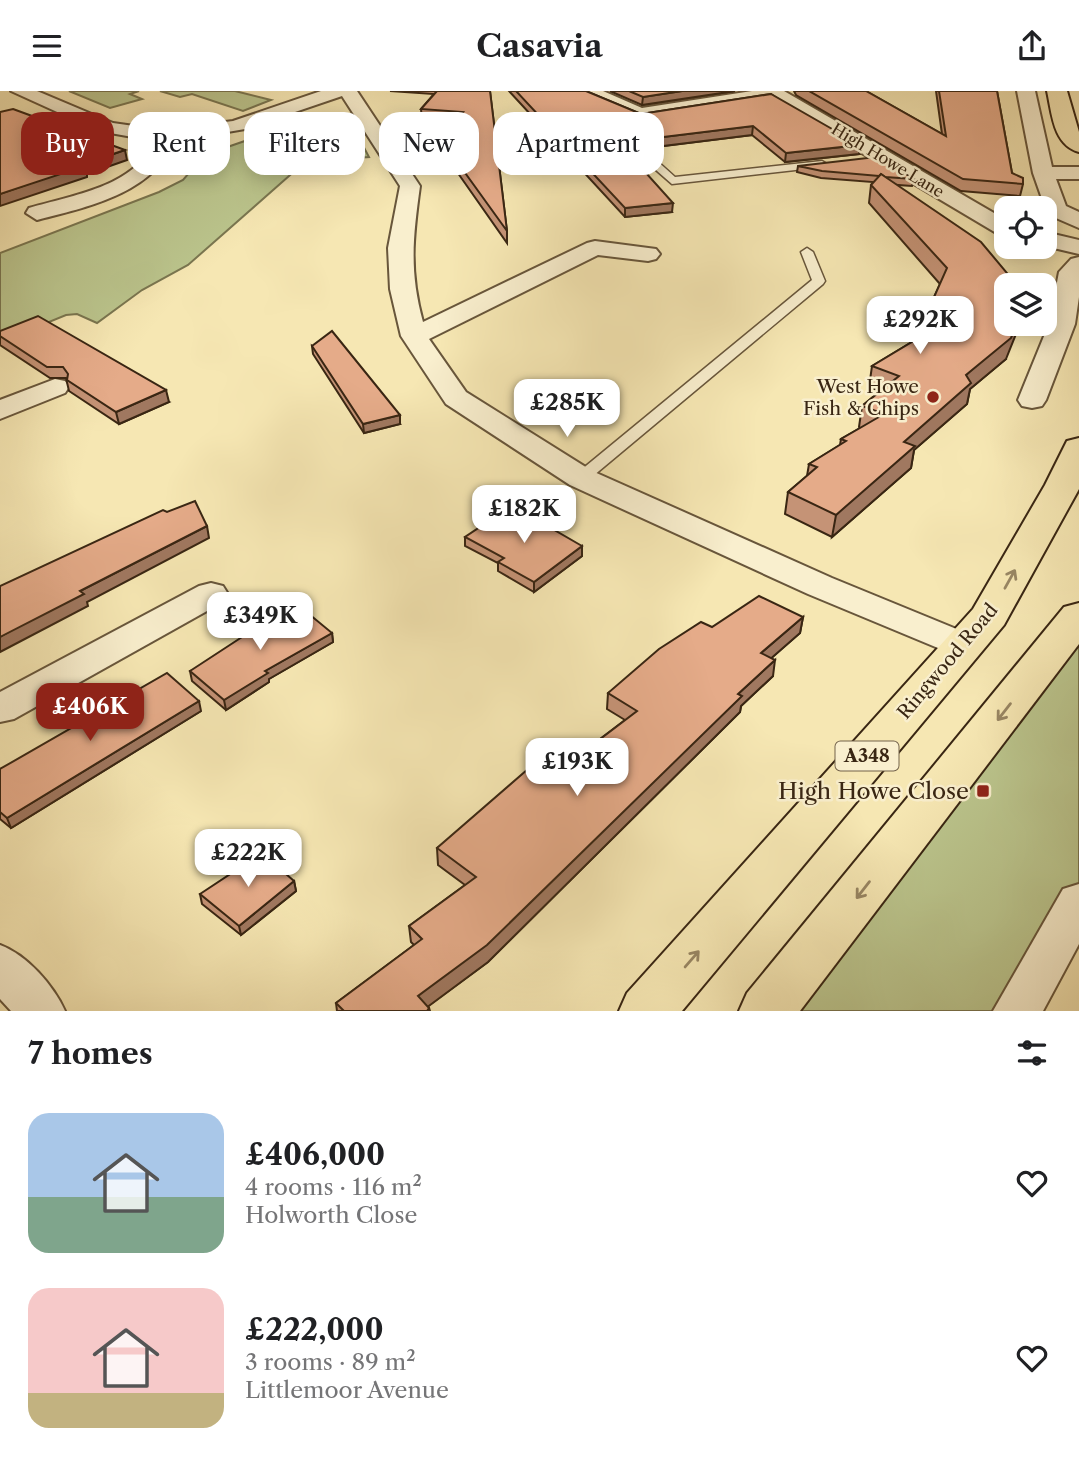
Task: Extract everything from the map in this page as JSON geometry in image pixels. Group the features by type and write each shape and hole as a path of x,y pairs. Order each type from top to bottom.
{"highway":[{"path":"1058,91 1068,134 1079,145"},
{"name":"Ringwood Road","path":"647,1011 989,616 1063,485 1079,448"},
{"path":"772,1010 1063,653 1079,616"}],"street":[{"path":"230,126 338,91"},
{"path":"348,91 411,186 400,248 402,289 414,336 456,398 581,478 820,586 963,645"},
{"path":"1026,91 1044,173 1057,210 1079,221"},
{"path":"0,101 24,92 104,126 128,132"},
{"path":"593,93 640,114 772,92"},
{"name":"High Howe Lane","path":"772,92 994,222"},
{"path":"1044,173 1079,173"},
{"path":"37,213 110,189 138,175"},
{"path":"414,336 595,249 648,254"},
{"path":"1032,400 1071,325 1071,272 1079,264"},
{"path":"0,410 55,387"},
{"path":"0,709 211,594"},
{"path":"1017,1011 1079,902"},
{"path":"0,965 41,1011"}],"lane":[{"path":"856,160 884,157"},
{"path":"664,174 672,181 830,163"},
{"path":"581,478 819,281 807,252"}],"green space":[{"path":"69,91 139,91 130,94 142,99 110,108"},
{"path":"160,91 235,91 271,100 243,111 192,94 180,97"},
{"path":"244,141 244,175 290,175 188,265 142,290 97,323 77,314 66,315 0,342 0,253 159,192 187,175 230,175 230,146"},
{"path":"1079,647 1079,902 1017,1011 778,1011 1047,658"}],"building":[{"path":"437,91 490,91 493,116 493,175 500,175 507,231 467,175 479,175 479,112 421,109"},
{"path":"516,91 586,91 636,112 536,112"},
{"path":"629,91 682,91 643,97"},
{"path":"809,91 866,91 946,136 939,91 997,91 1012,173 1023,178 1023,184 963,179"},
{"path":"771,94 860,145 786,153 753,126 664,137 664,112 654,112"},
{"path":"13,109 21,112 21,175 58,175 0,194 0,112"},
{"path":"114,146 125,150 114,154"},
{"path":"876,157 914,179 885,177 881,174 822,171 798,166"},
{"path":"881,174 981,242 1007,273 994,273 994,336 1012,336 966,375 971,383 904,442 915,446 836,515 788,492 817,467 809,464 846,441 841,439 884,414 862,406 899,376 872,366 915,340 947,268 871,185"},
{"path":"594,175 648,175 673,203 625,208"},
{"path":"38,316 166,390 116,412 67,380 68,374 63,367 47,367 0,336 0,331"},
{"path":"332,331 400,415 363,424 312,346"},
{"path":"195,501 207,526 80,591 84,594 0,637 0,586 163,510 167,512"},
{"path":"504,511 546,529 549,527 582,546 534,582 498,562 504,558 465,537"},
{"path":"759,596 803,617 761,653 775,660 738,694 742,696 487,945 418,996 429,1008 427,1011 344,1011 336,1003 422,939 409,926 476,877 437,848 543,756 562,768 637,711 608,693 659,649 701,622 712,627"},
{"path":"298,605 332,633 265,671 268,673 224,700 190,671 265,622"},
{"path":"167,673 199,701 7,818 0,812 0,769"},
{"path":"262,853 294,881 239,926 200,894"}],"place":[{"name":"West Howe Fish & Chips","path":"933,397"},
{"name":"High Howe Close","path":"983,791"}]}
